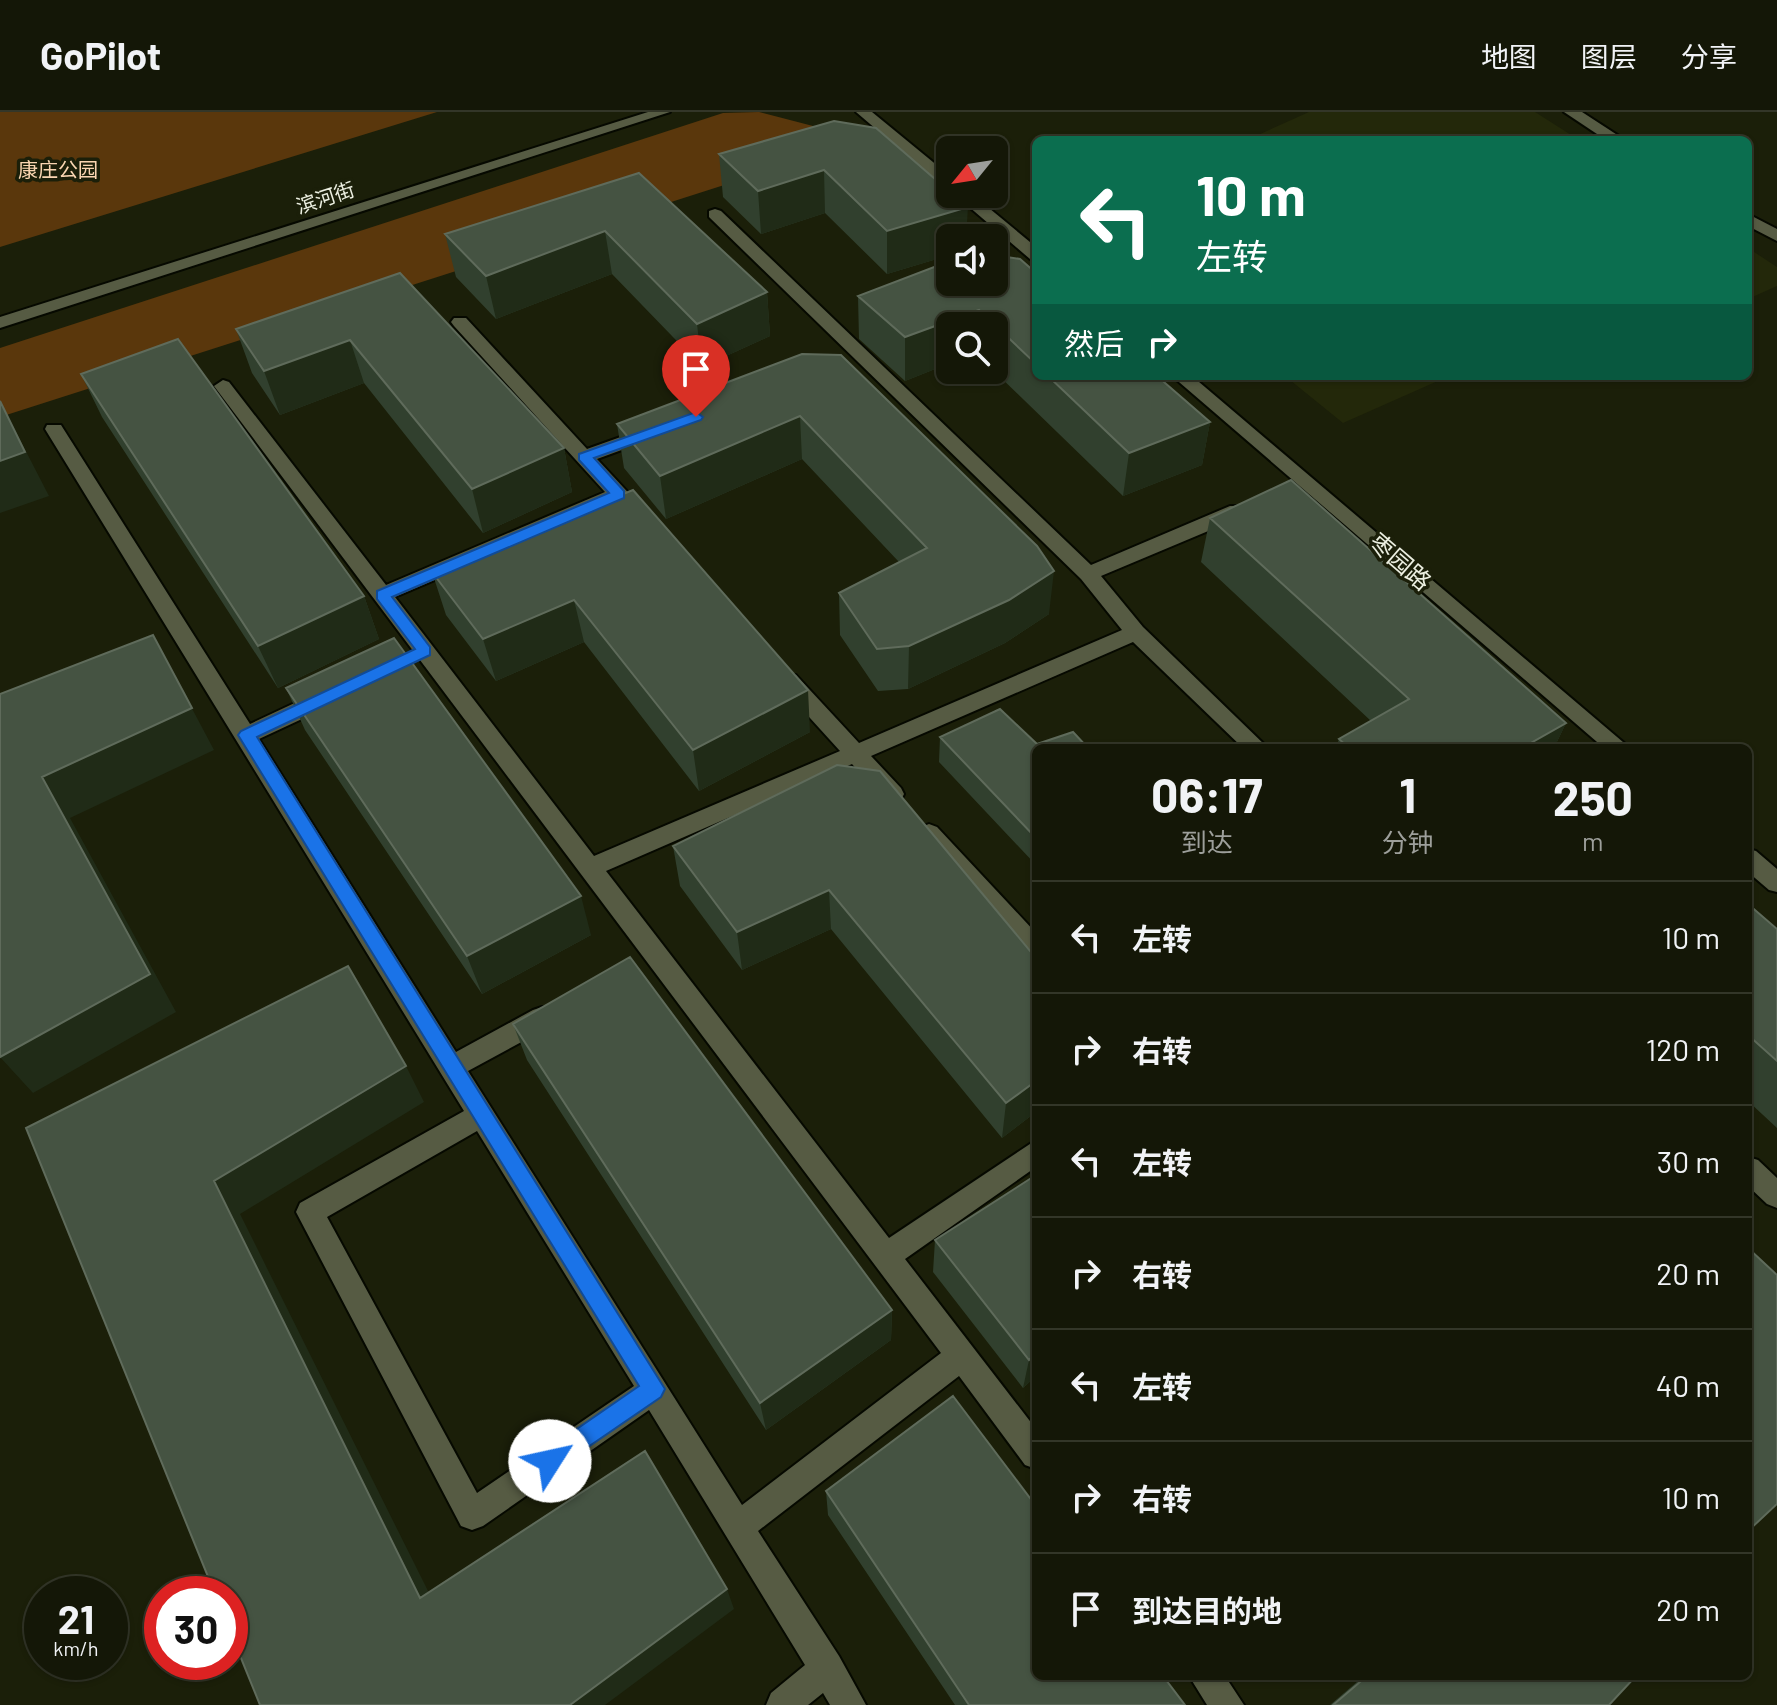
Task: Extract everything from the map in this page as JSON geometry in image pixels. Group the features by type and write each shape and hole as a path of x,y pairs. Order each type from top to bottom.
{"street":[{"name":"滨河街","path":"0,323 663,112"},
{"path":"863,112 936,172"},
{"path":"1571,112 1610,136"},
{"path":"979,208 1032,252"},
{"path":"715,214 857,359 1088,574 1136,632 1253,744"},
{"path":"1752,221 1777,236"},
{"path":"460,322 651,530"},
{"name":"枣园路","path":"1186,380 1614,744"},
{"path":"223,386 382,595 418,655 590,868 1032,1449"},
{"path":"584,457 673,425"},
{"path":"54,429 849,1705"},
{"path":"382,595 618,494"},
{"path":"1088,574 1253,504"},
{"path":"590,868 1136,632"},
{"path":"769,659 1032,945"},
{"path":"247,735 343,690"},
{"path":"1752,861 1777,883"},
{"path":"630,971 658,956"},
{"path":"453,1066 562,1008"},
{"path":"483,1114 310,1212 472,1515 654,1389"},
{"path":"885,1257 1032,1155"},
{"path":"1752,1173 1777,1195"},
{"path":"739,1526 961,1356"},
{"path":"783,1705 827,1668"},
{"path":"1208,1680 1227,1705"}],"shaded area":[{"path":"1309,112 1535,112 1573,136 1256,136"},
{"path":"1752,251 1777,267 1777,286 1752,297"},
{"path":"1290,380 1440,380 1343,423"}],"green space":[{"name":"康庄公园","path":"0,112 437,112 0,247"},
{"path":"759,112 813,126 837,149 0,417 0,348 723,113"}],"building":[{"path":"834,121 876,128 936,180 936,208 965,208 887,231 824,170 758,191 719,154"},
{"path":"639,173 767,292 697,324 605,231 486,276 445,234"},
{"path":"1008,257 1020,259 1032,270 1032,360 1008,337 1008,312 936,312 936,326 905,337 858,296 936,266 936,296 1008,296"},
{"path":"400,273 564,448 472,489 350,340 264,371 236,329"},
{"path":"178,339 364,596 258,646 81,374"},
{"path":"802,354 841,355 1037,546 1054,571 1009,600 909,646 877,649 839,593 927,548 800,416 660,476 617,424"},
{"path":"1052,380 1162,380 1210,422 1129,453"},
{"path":"0,401 25,452 0,461"},
{"path":"1291,480 1566,723 1529,744 1345,744 1339,739 1409,699 1210,518"},
{"path":"633,490 808,690 693,750 574,600 483,639 432,572"},
{"path":"153,635 192,708 42,777 150,974 0,1057 0,694"},
{"path":"394,638 581,896 467,956 286,688"},
{"path":"1000,709 1037,744 1032,744 1032,834 940,737"},
{"path":"1073,732 1084,744 1037,744"},
{"path":"837,765 880,771 1032,953 1032,1084 1006,1103 829,890 737,932 673,846"},
{"path":"1752,907 1777,929 1777,1061 1752,1039"},
{"path":"630,957 892,1310 760,1403 513,1024"},
{"path":"348,966 406,1066 214,1181 420,1598 645,1451 727,1589 570,1705 260,1705 248,1675 248,1576 208,1576 26,1128"},
{"path":"1032,1178 1032,1357 1029,1360 935,1240"},
{"path":"1752,1252 1777,1275 1777,1504 1752,1527"},
{"path":"953,1396 1032,1501 1032,1680 1166,1680 1185,1705 969,1705 826,1491"},
{"path":"1362,1680 1632,1680 1609,1705 1333,1705"}],"route":[{"path":"550,1461 654,1389 247,735 425,651 382,595 618,494 584,457 696,417"}]}
